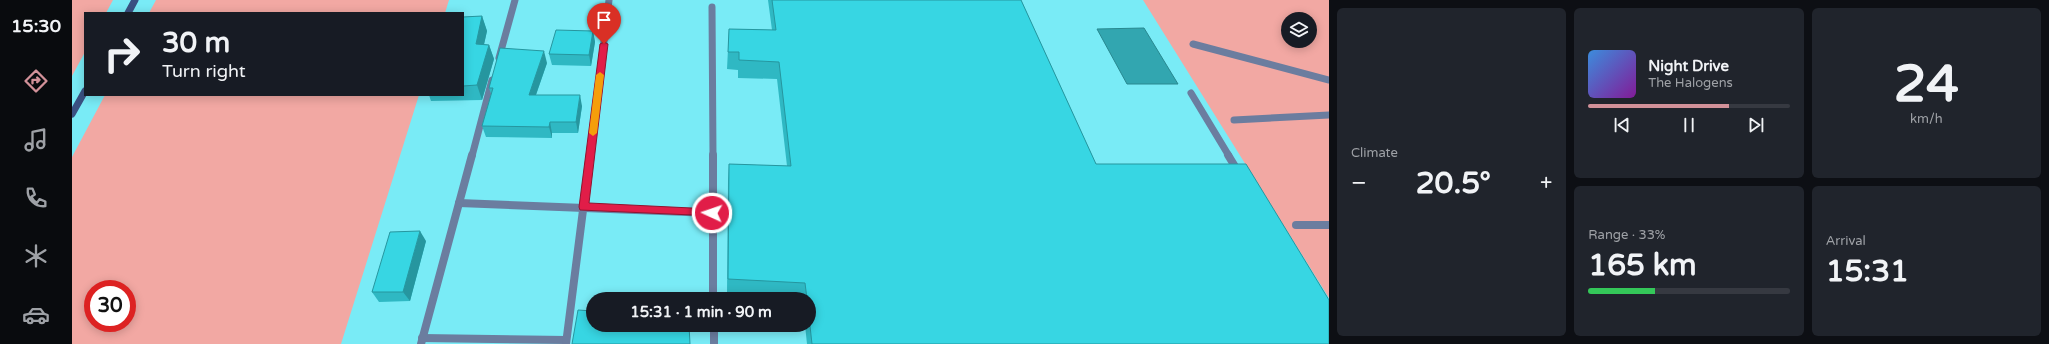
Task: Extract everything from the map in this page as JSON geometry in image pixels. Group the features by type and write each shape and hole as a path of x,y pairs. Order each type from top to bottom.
{"street":[{"path":"129,12 135,0"},
{"path":"515,0 421,341 566,342 610,0"},
{"path":"712,7 713,292"},
{"path":"1193,44 1329,80"},
{"path":"72,114 84,93"},
{"path":"1191,93 1244,182"},
{"path":"1234,120 1329,115"},
{"path":"458,203 712,213"},
{"path":"1296,225 1329,224"},
{"path":"714,332 714,344"}],"shaded area":[{"path":"72,0 113,0 107,12 84,12 84,54 72,76"},
{"path":"156,0 449,0 445,12 150,12"},
{"path":"1143,0 1329,0 1329,298"},
{"path":"104,96 419,96 341,344 72,344 72,157"}],"water":[{"path":"1144,28 1178,84 1127,84 1097,29"}],"building":[{"path":"772,0 1021,0 1096,164 1246,164 1329,300 1329,344 812,344 811,332 816,332 816,292 806,292 805,283 728,279 729,164 791,166 779,62 739,60 739,52 728,52 729,29 776,30"},
{"path":"482,16 476,44 489,45 477,85 464,86 464,17"},
{"path":"556,30 593,31 589,55 549,54"},
{"path":"500,48 544,51 529,95 580,95 576,122 550,122 549,127 482,126 493,88 489,88"},
{"path":"420,231 403,292 372,292 390,232"},
{"path":"578,310 586,311 586,332 689,332 690,344 572,344"}],"slow traffic":[{"path":"593,133 600,75"}],"route":[{"path":"604,44 584,207 712,213"}]}
